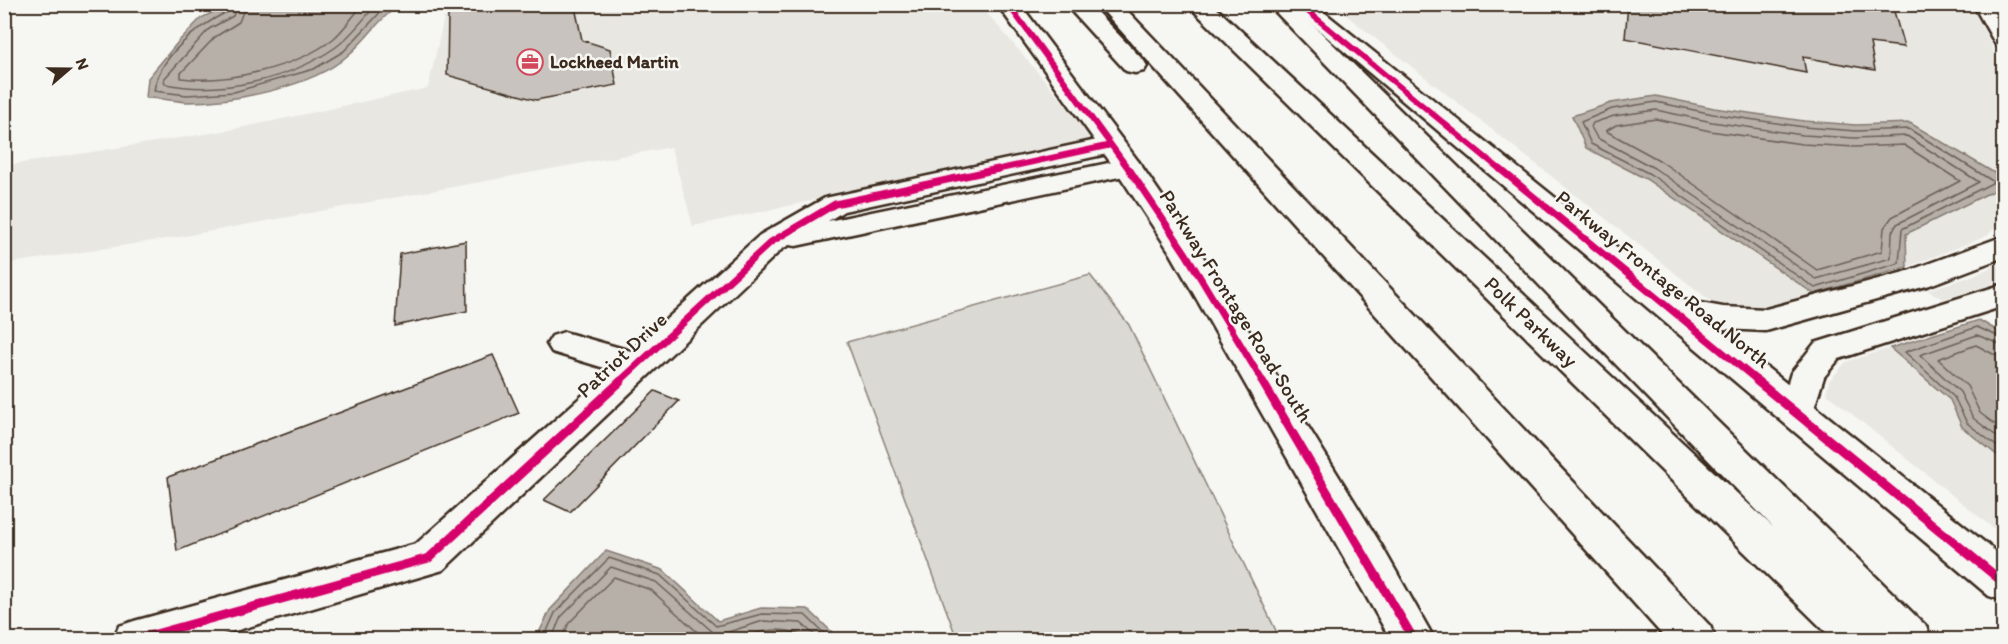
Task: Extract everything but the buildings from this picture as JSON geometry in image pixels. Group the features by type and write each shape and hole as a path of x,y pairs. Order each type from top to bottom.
{"main road":[{"name":"Parkway Frontage Road South","path":"1008,4 1120,156 1186,254 1414,639"},
{"path":"1076,4 1316,255 1540,473"},
{"path":"1108,4 1695,639"},
{"name":"Polk Parkway","path":"1198,4 1334,131 1864,639"},
{"path":"1279,4 1911,639"},
{"name":"Parkway Frontage Road North","path":"1299,4 2004,583"},
{"path":"1984,4 2004,40"},
{"name":"Patriot Drive","path":"134,639 174,634 429,558 771,242 1120,156"},
{"path":"1672,309 1723,318 1766,320 1826,306 1919,278 1953,267 2004,245"},
{"path":"1797,412 1808,373 1827,351 2004,295"},
{"path":"564,344 637,365"}],"shaded area":[{"path":"467,4 980,5 1071,111 1092,141 693,226 671,147 184,236 5,264 4,166 230,130 428,88 444,18"},
{"path":"1333,5 1971,5 1992,46 2003,77 2003,178 1910,123 1856,125 1804,121 1714,108 1656,96 1586,148 1646,179 1814,294 1756,309 1717,306"},
{"path":"2003,186 2003,219 1987,236 1907,267 1906,234"},
{"path":"2003,262 2003,279 1973,291 1943,299 1927,290 1970,277"},
{"path":"1090,275 1129,325 1280,639 957,639 847,342"},
{"path":"1890,348 1950,400 1962,427 2003,460 2003,536 1826,393 1829,381 1846,362"}],"water":[{"path":"228,5 399,5 384,17 347,56 332,67 294,84 249,96 206,101 187,102 146,98 148,78 178,42 201,18"},
{"path":"1656,96 1714,108 1804,121 1856,125 1910,123 2003,178 2003,186 1906,234 1907,267 1814,294 1646,179 1586,148 1572,116 1611,103"},
{"path":"1979,320 2003,334 2003,460 1962,427 1950,400 1890,348"},
{"path":"606,551 663,570 718,621 761,608 808,609 839,639 536,639 550,610"}],"cycle path":[{"path":"1008,4 1128,167 1186,254 1366,555 1414,640"},
{"path":"1299,4 2004,583"},
{"path":"134,640 429,558 771,242 835,204 1111,145"}],"place":[{"name":"Lockheed Martin","path":"530,62"}]}
